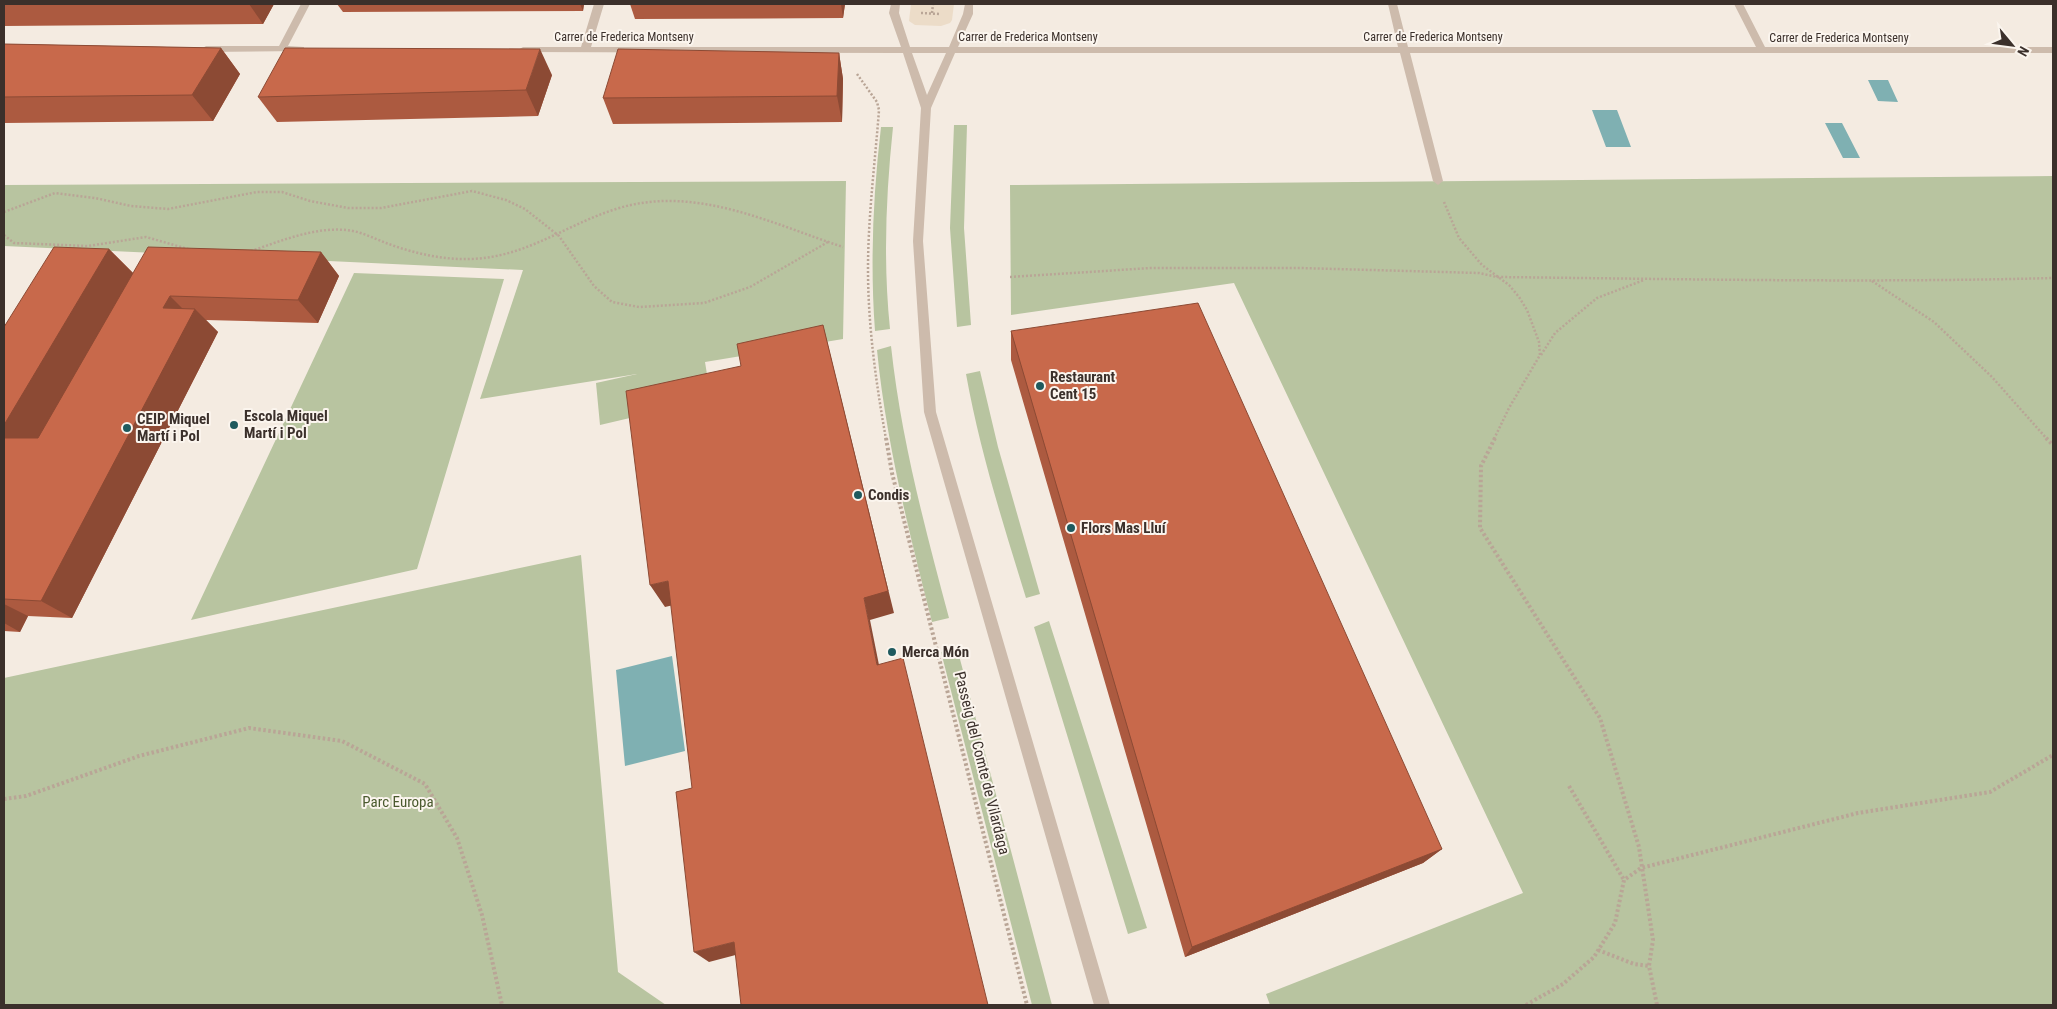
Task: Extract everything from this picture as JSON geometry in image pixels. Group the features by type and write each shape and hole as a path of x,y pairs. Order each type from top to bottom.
{"street":[{"path":"282,49 305,4"},
{"path":"585,50 600,4"},
{"path":"895,4 894,13 926,108"},
{"path":"969,4 968,14 926,108 918,241 930,412 1102,1005"},
{"path":"1392,4 1438,181"},
{"path":"1740,4 1762,50"},
{"path":"194,49 311,49"},
{"name":"Carrer de Frederica Montseny","path":"515,50 2053,50"}],"path":[{"path":"932,14 933,4"},
{"path":"918,13 947,14"},
{"name":"Passeig del Comte de Vilardaga","path":"854,69 877,102 878,110 869,207 868,271 877,390 892,473 1028,1005"},
{"path":"1438,181 1445,205 1459,238 1482,265 1509,285 1527,310 1539,342 1540,355"},
{"path":"4,212 55,193 95,198 131,206 168,209 257,192 282,192 310,201 348,208 381,208 472,191 506,200 525,209 559,236 594,286 612,302 639,307 704,303 750,287 828,242"},
{"path":"243,253 310,233 347,230 396,247 435,257 482,259 513,254 559,236 616,209 644,202 679,199 708,203 843,247"},
{"path":"4,235 14,243 88,246 146,236 195,251"},
{"path":"1010,277 1151,268 1280,268 1479,272 1497,277 1647,279 1871,280 2053,278"},
{"path":"1647,279 1597,298 1554,333 1509,408 1481,466 1479,494 1480,528 1600,718 1639,847 1640,868 1654,940 1649,966 1657,1005"},
{"path":"1871,280 1934,322 1992,377 2053,445"},
{"path":"4,800 26,796 139,756 248,728 342,741 425,784 457,838 482,915 502,1005"},
{"path":"1526,1005 1563,984 1594,957 1615,923 1624,880 1640,868 1858,813 1990,792 2053,755"},
{"path":"1569,786 1624,880"},
{"path":"1598,950 1634,964 1649,966"}],"green space":[{"path":"954,125 967,125 964,228 971,325 957,327 950,228"},
{"path":"881,127 893,127 886,228 890,329 875,331 873,229"},
{"path":"2053,176 2053,1005 1270,1005 1266,994 1523,893 1234,283 1011,315 1010,185"},
{"path":"846,181 843,339 705,362 711,399 600,425 596,383 637,374 480,399 523,270 4,246 4,185"},
{"path":"354,273 504,279 417,569 191,620"},
{"path":"891,346 907,449 949,618 932,622 899,487 886,419 877,350"},
{"path":"980,371 998,447 1040,594 1026,598 978,431 966,374"},
{"name":"Parc Europa","path":"581,555 618,972 666,1005 4,1005 4,678"},
{"path":"1049,621 1147,928 1128,934 1034,627"},
{"path":"957,648 1052,1005 1032,1005 941,652"}],"shaded area":[{"path":"911,4 954,4 952,20 950,23 941,26 915,25 909,21"}],"water":[{"path":"1868,80 1888,80 1898,102 1878,101"},
{"path":"1592,110 1617,110 1631,147 1606,147"},
{"path":"1825,123 1842,123 1860,158 1843,158"},
{"path":"672,656 685,751 625,766 616,670"}],"building":[{"path":"4,44 221,48 192,95 4,97"},
{"path":"285,48 540,49 526,90 258,97"},
{"path":"618,49 839,53 837,96 603,98"},
{"path":"54,247 109,249 4,425 4,327"},
{"path":"148,247 321,252 298,300 170,296 163,308 195,309 41,601 4,599 4,438 38,438"},
{"path":"1198,303 1442,849 1192,947 1011,331"},
{"path":"823,325 888,591 864,598 877,665 903,658 988,1005 741,1005 734,942 694,952 676,792 692,788 668,581 650,585 626,391 741,366 737,344"}],"place":[{"name":"Restaurant Cent 15","path":"1040,386"},
{"name":"Escola Miquel Martí i Pol","path":"234,425"},
{"name":"CEIP Miquel Martí i Pol","path":"127,428"},
{"name":"Condis","path":"858,495"},
{"name":"Flors Mas Lluí","path":"1071,528"},
{"name":"Merca Món","path":"892,652"}]}
